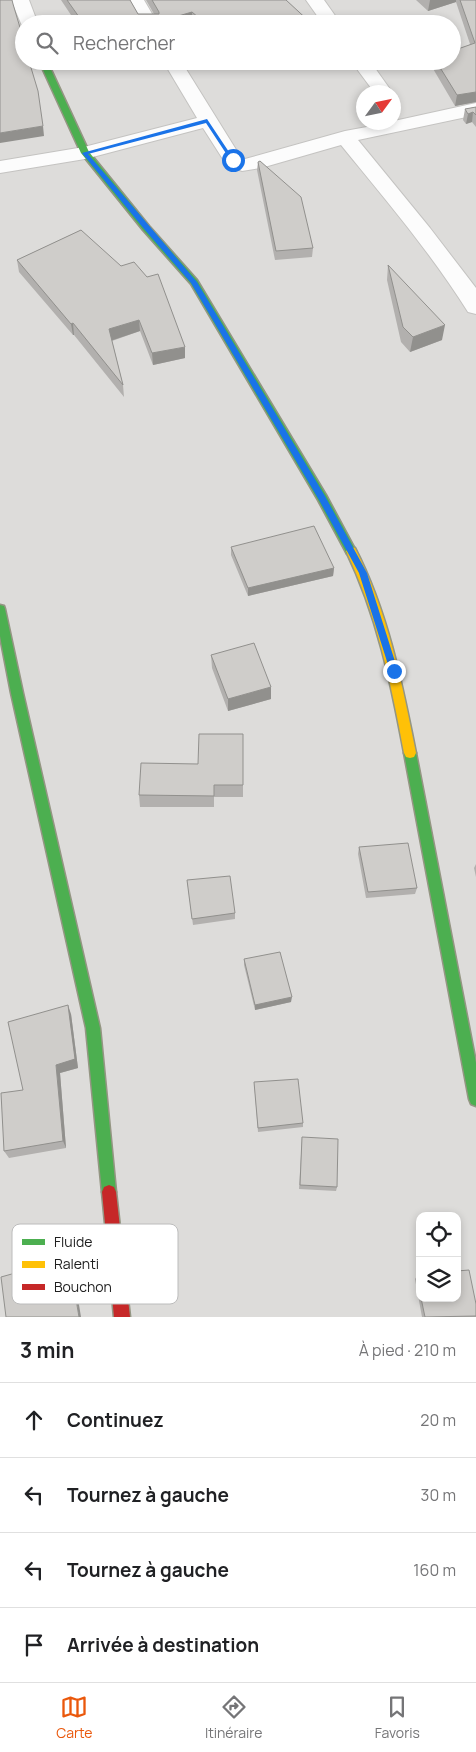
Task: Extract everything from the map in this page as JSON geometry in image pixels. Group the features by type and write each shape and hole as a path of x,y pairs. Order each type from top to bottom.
{"street":[{"path":"20,0 26,15"},
{"path":"135,0 144,15"},
{"path":"315,0 326,15"},
{"path":"47,70 84,153 194,282 322,498 363,573 394,671 476,1099"},
{"path":"177,70 207,121 233,160 242,165 254,164 345,137 476,109"},
{"path":"367,70 378,85"},
{"path":"401,117 405,123"},
{"path":"0,166 84,153 207,121"},
{"path":"345,137 423,232 471,297 476,307"},
{"path":"0,609 19,703 93,1028 113,1224"},
{"path":"121,1304 122,1317"}],"shaded area":[{"path":"0,0 476,0 476,1317 0,1317"}],"building":[{"path":"0,0 12,0 16,15 15,70 32,70 38,91 43,126 0,133"},
{"path":"67,0 130,0 138,14 159,14 152,0 286,0 302,15 196,15 192,12 182,15 78,15"},
{"path":"460,0 476,0 476,92 457,95 442,70 461,70 461,48 475,43"},
{"path":"476,107 476,115 473,112 468,114 465,109"},
{"path":"260,161 301,197 313,248 276,251 258,162"},
{"path":"81,230 121,266 134,262 147,277 158,274 185,347 152,353 139,320 109,329 123,385 73,323 71,324 17,260"},
{"path":"388,265 445,325 413,337 403,327"},
{"path":"314,526 334,568 248,588 231,547"},
{"path":"254,643 271,687 228,699 211,655"},
{"path":"199,734 243,734 243,785 214,785 214,796 139,795 141,763 198,764"},
{"path":"408,843 417,888 368,892 359,847"},
{"path":"230,876 235,913 192,919 187,880"},
{"path":"280,952 292,997 255,1005 244,959"},
{"path":"68,1005 75,1059 56,1065 63,1141 4,1151 1,1093 23,1090 8,1022"},
{"path":"298,1079 303,1123 258,1128 254,1082"},
{"path":"302,1137 338,1139 337,1187 300,1185"},
{"path":"469,1270 476,1304 476,1316 425,1317 422,1302 461,1302 461,1271"},
{"path":"12,1274 12,1304 77,1304 79,1317 6,1317 1,1277"}],"traffic: fast":[{"path":"47,70 85,153 146,228 194,282 322,498 351,551"},
{"path":"0,609 17,693 93,1028 109,1192"},
{"path":"410,753 476,1099"}],"traffic: slow":[{"path":"351,551 372,598 381,624 410,753"}],"traffic: jam":[{"path":"109,1192 112,1224"},
{"path":"121,1304 122,1317"}],"route":[{"path":"233,160 207,121 84,153 194,282 322,498 363,573 394,671"}]}
